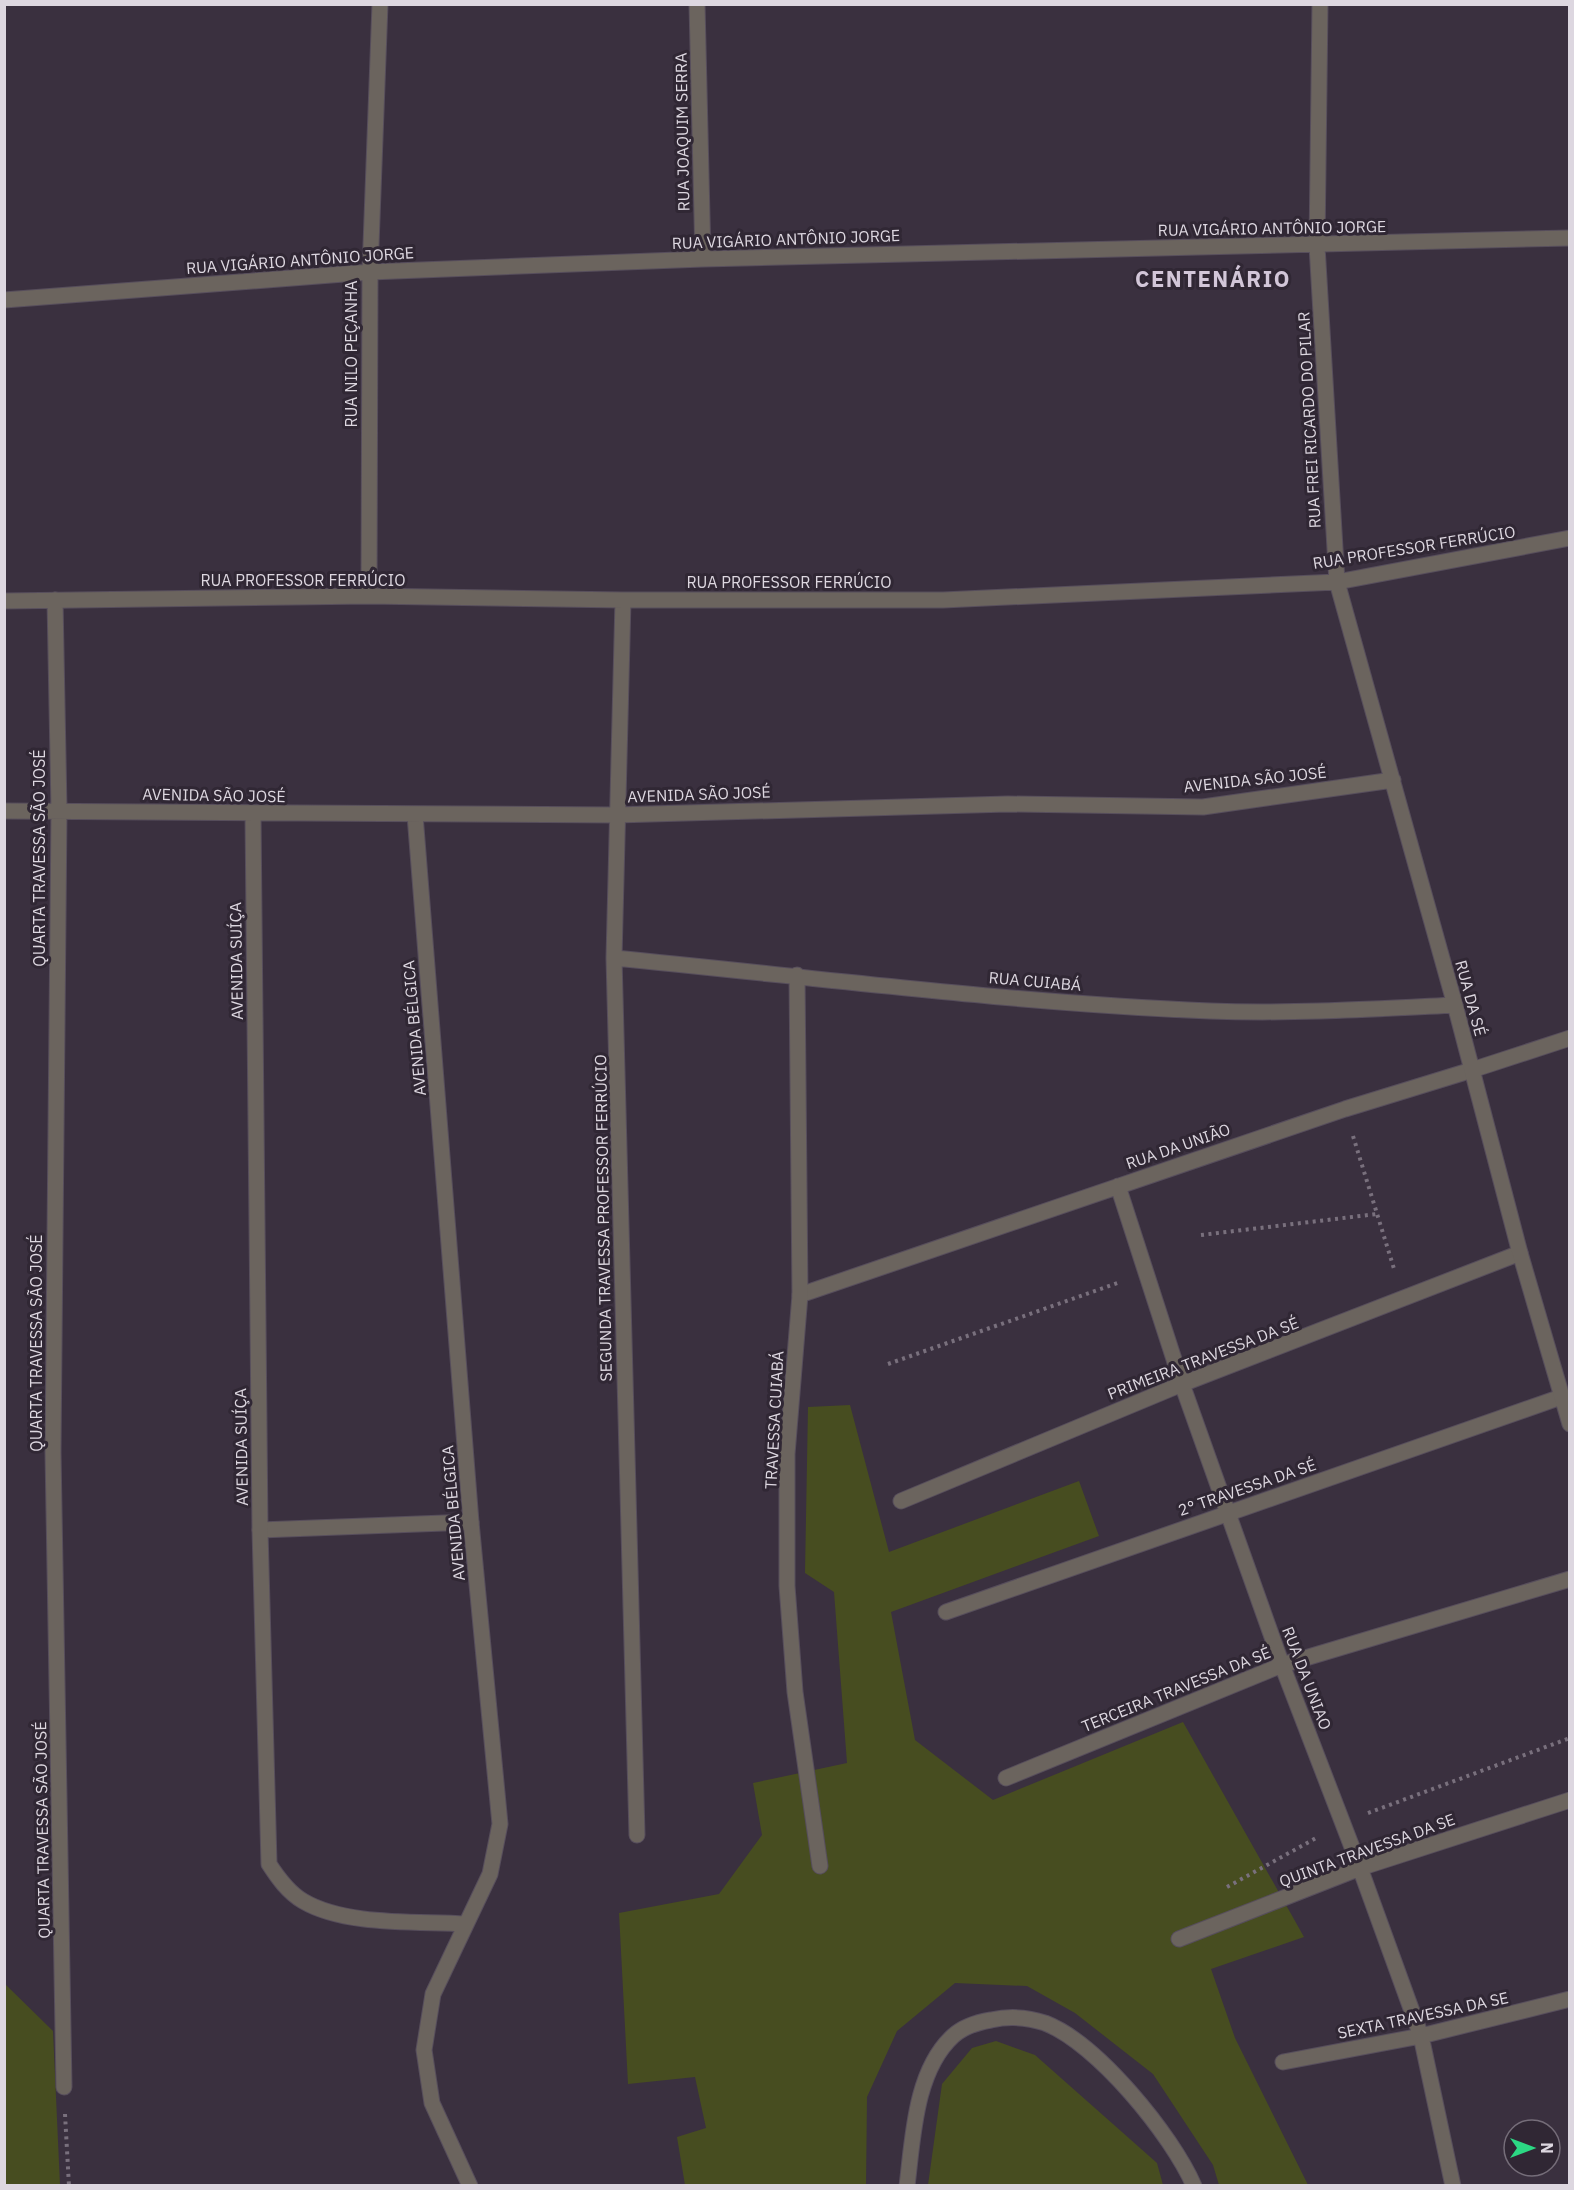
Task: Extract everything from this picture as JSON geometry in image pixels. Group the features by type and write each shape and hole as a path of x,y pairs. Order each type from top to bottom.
{"street":[{"name":"RUA NILO PEÇANHA","path":"369,596 370,272 380,4"},
{"name":"RUA JOAQUIM SERRA","path":"697,4 703,259"},
{"name":"RUA FREI RICARDO DO PILAR","path":"1320,4 1317,246 1337,582"},
{"name":"RUA VIGÁRIO ANTÔNIO JORGE","path":"4,300 370,272 703,259 1317,246 1569,238"},
{"name":"RUA PROFESSOR FERRÚCIO","path":"4,601 369,596 622,600 943,600 1337,582 1569,538"},
{"name":"RUA DA SÉ","path":"1337,582 1455,1005 1520,1254 1569,1424"},
{"name":"QUARTA TRAVESSA SÃO JOSÉ","path":"55,600 59,810 53,1452 64,2087"},
{"name":"SEGUNDA TRAVESSA PROFESSOR FERRÚCIO","path":"622,600 614,958 637,1835"},
{"name":"AVENIDA SÃO JOSÉ","path":"4,811 616,815 1008,804 1203,807 1393,780"},
{"name":"AVENIDA SUÍÇA","path":"253,814 260,1530 269,1864 282,1883 302,1900 328,1912 367,1919 465,1924"},
{"name":"AVENIDA BÉLGICA","path":"415,815 471,1522 500,1824 490,1874 433,1994 424,2050 432,2103 470,2186"},
{"name":"RUA CUIABÁ","path":"614,958 1058,1002 1211,1011 1343,1011 1455,1005"},
{"name":"TRAVESSA CUIABÁ","path":"797,975 800,1295 787,1454 787,1586 795,1692 819,1866"},
{"name":"RUA DA UNIÃO","path":"800,1295 1345,1109 1569,1038"},
{"name":"RUA DA UNIAO","path":"1118,1186 1182,1384 1282,1665 1360,1868 1420,2036 1453,2186"},
{"name":"PRIMEIRA TRAVESSA DA SÉ","path":"901,1501 1182,1384 1520,1254"},
{"name":"2° TRAVESSA DA SÉ","path":"946,1612 1562,1397"},
{"path":"260,1530 471,1522"},
{"name":"TERCEIRA TRAVESSA DA SÉ","path":"1006,1778 1282,1665 1569,1579"},
{"name":"QUINTA TRAVESSA DA SE","path":"1179,1940 1360,1868 1569,1800"},
{"name":"SEXTA TRAVESSA DA SE","path":"1283,2062 1420,2036 1569,2000"},
{"path":"907,2186 920,2099 933,2062 954,2035 979,2022 1010,2016 1046,2024 1080,2046 1123,2084 1162,2130 1184,2164 1194,2186"}],"path":[{"path":"1345,1109 1403,1300"},
{"path":"1201,1235 1377,1214"},
{"path":"888,1364 1146,1273"},
{"path":"64,2087 69,2186"}],"green space":[{"path":"850,1405 889,1552 1079,1481 1099,1536 891,1612 915,1740 993,1800 1183,1722 1304,1937 1211,1969 1235,2038 1308,2185 1219,2185 1213,2165 1153,2074 1075,2013 1027,1986 955,1983 897,2031 867,2097 866,2185 685,2185 677,2137 706,2128 695,2077 628,2084 619,1913 719,1894 762,1835 753,1783 847,1763 834,1592 805,1573 808,1407"},
{"path":"4,1983 53,2031 60,2185 5,2185"},
{"path":"996,2041 1035,2055 1157,2163 1163,2185 928,2185 942,2084 972,2048"}],"district":[{"name":"CENTENÁRIO","path":"1213,279"}]}
